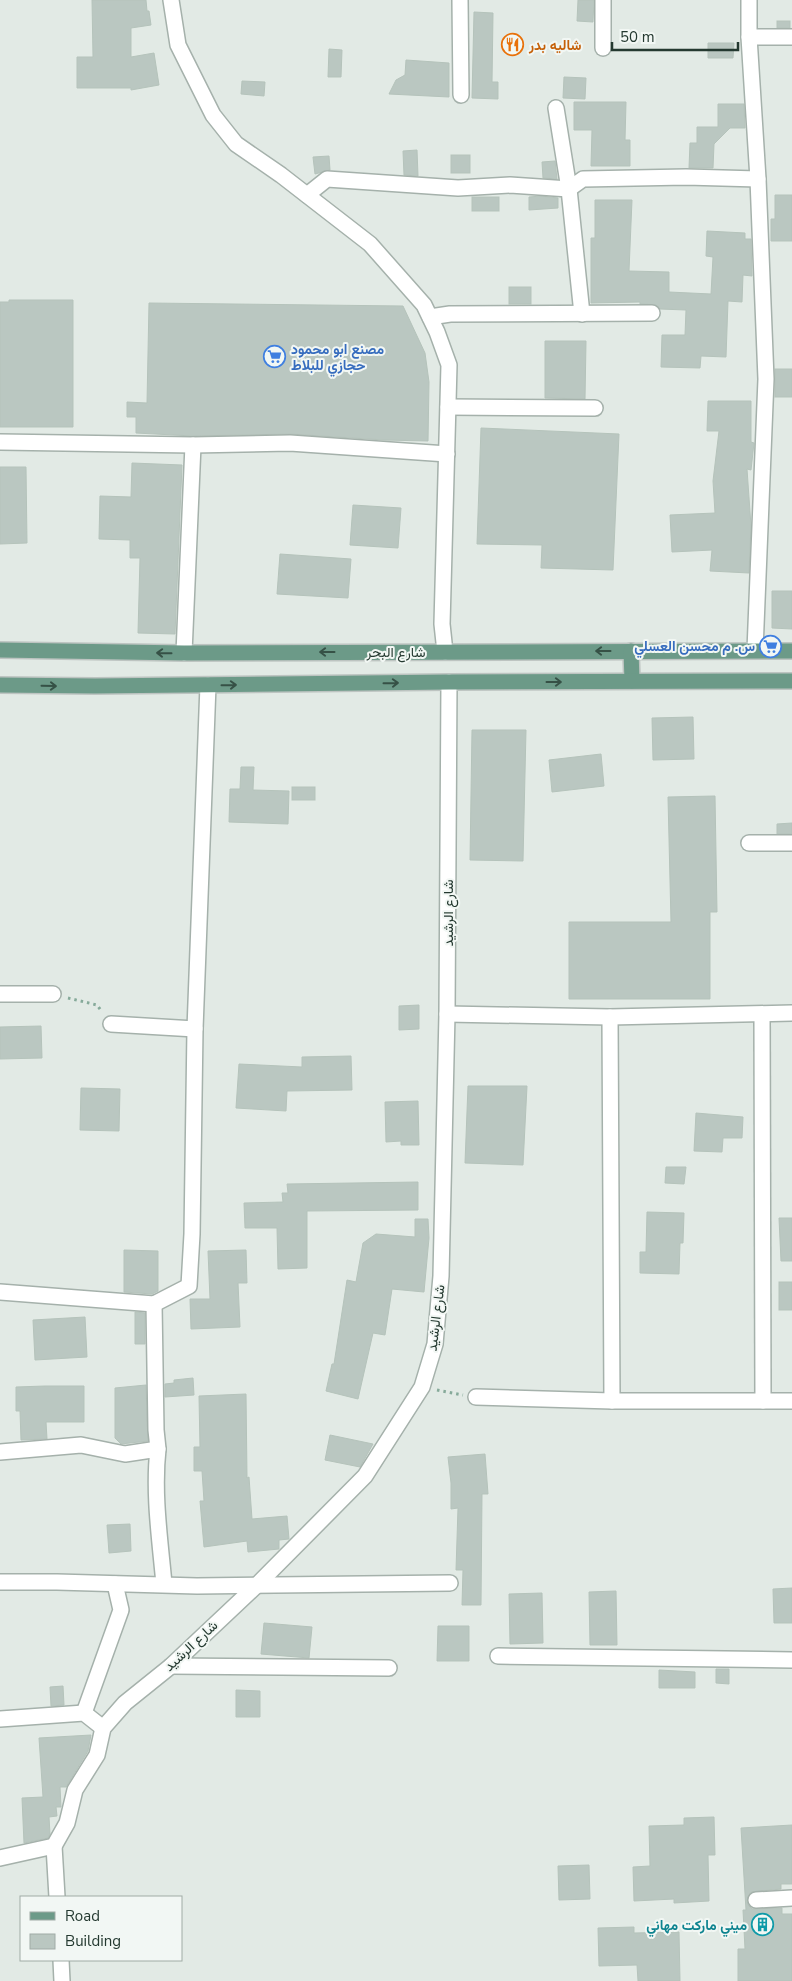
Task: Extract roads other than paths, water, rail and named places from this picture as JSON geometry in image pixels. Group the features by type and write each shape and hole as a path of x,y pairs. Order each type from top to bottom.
{"main road":[{"name":"شارع البحر","path":"0,650 184,653 792,651"},
{"path":"631,651 632,681"},
{"path":"0,685 792,681"}],"street":[{"path":"171,0 178,45 213,115 236,144 307,195 370,244 424,305 430,317 449,365 442,624 445,652"},
{"path":"460,0 461,95"},
{"path":"603,0 603,48"},
{"path":"749,0 749,36 758,179 766,379 755,650"},
{"path":"749,36 792,37"},
{"path":"556,108 569,189 582,314"},
{"path":"307,195 327,179 458,188 510,185 569,189 583,178 686,177 758,179"},
{"path":"430,317 450,314 652,314"},
{"path":"448,407 594,408"},
{"path":"0,442 193,445 290,443 447,454"},
{"path":"184,653 193,445"},
{"name":"شارع الرشيد","path":"54,1846 67,1824 75,1790 97,1755 103,1728 125,1702 171,1666 257,1585 365,1476 422,1387 435,1344 441,1276 448,1014 449,682"},
{"path":"0,1292 154,1304 189,1286 192,1234 195,1029 208,685"},
{"path":"749,843 792,843"},
{"path":"0,994 53,994"},
{"path":"448,1014 610,1017 792,1013"},
{"path":"762,1014 764,1401"},
{"path":"610,1017 612,1401"},
{"path":"111,1024 195,1029"},
{"path":"154,1304 158,1523 164,1584"},
{"path":"476,1397 612,1401 792,1401"},
{"path":"0,1452 82,1446 125,1454 158,1449"},
{"path":"0,1582 197,1586 450,1583"},
{"path":"84,1713 121,1610 115,1584"},
{"path":"498,1656 792,1660"},
{"path":"171,1666 389,1668"},
{"path":"0,1718 84,1713 103,1728"},
{"path":"0,1858 54,1846 57,1896"},
{"path":"756,1900 792,1898"},
{"path":"61,1961 62,1981"}],"place":[{"name":"شاليه بدر","path":"513,45"},
{"name":"مصنع ابو محمود حجازي للبلاط","path":"275,357"},
{"name":"س. م محسن العسلي","path":"771,646"},
{"name":"ميني ماركت مهاني","path":"763,1925"}]}
